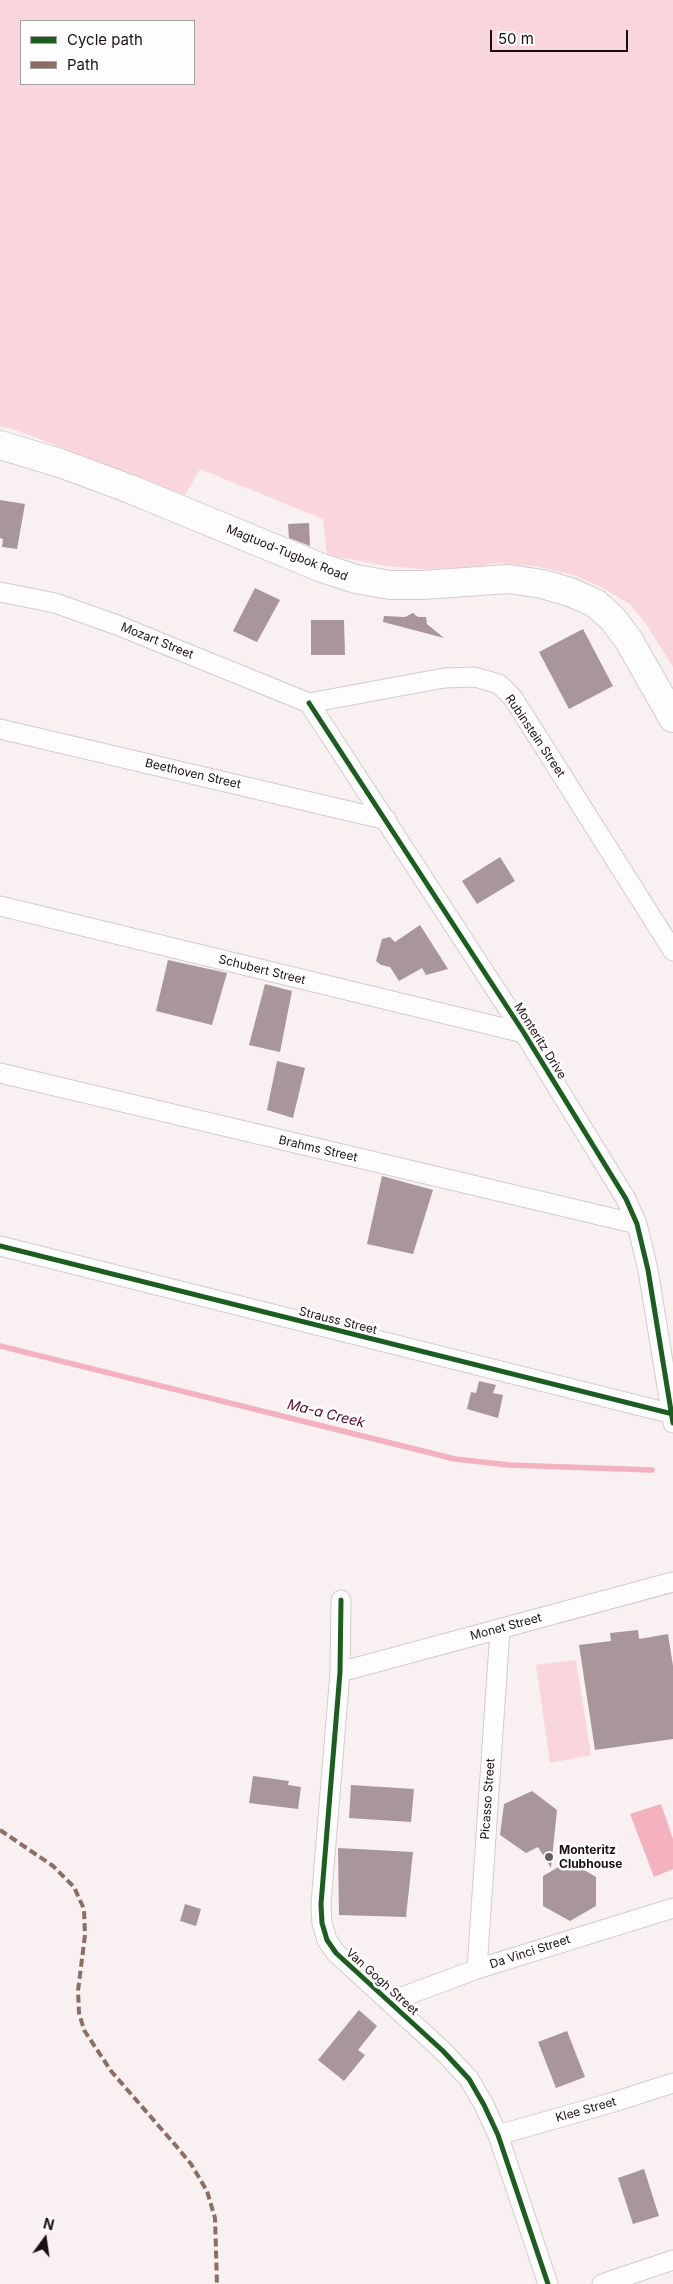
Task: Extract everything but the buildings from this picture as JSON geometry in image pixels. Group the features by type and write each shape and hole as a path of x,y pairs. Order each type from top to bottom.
{"main road":[{"name":"Magtuod-Tugbok Road","path":"0,445 60,463 130,489 322,568 356,580 390,585 422,586 509,579 542,584 570,592 595,603 612,618 628,639 673,718"}],"street":[{"name":"Mozart Street","path":"0,592 55,603 118,625 309,703"},
{"name":"Rubinstein Street","path":"309,703 444,678 475,677 499,684 513,698 673,951"},
{"name":"Monteritz Drive","path":"309,703 524,1034 626,1198 637,1224 648,1270 672,1417"},
{"name":"Beethoven Street","path":"0,729 386,820"},
{"name":"Schubert Street","path":"0,906 524,1034"},
{"name":"Brahms Street","path":"0,1073 637,1224"},
{"name":"Strauss Street","path":"0,1246 672,1417"},
{"name":"Monet Street","path":"340,1672 673,1582"},
{"name":"Van Gogh Street","path":"341,1600 340,1672 321,1904 322,1923 327,1940 336,1953 443,2051 469,2079 498,2135 548,2284"},
{"name":"Picasso Street","path":"477,1969 500,1629"},
{"name":"Da Vinci Street","path":"390,2002 477,1969 673,1908"},
{"name":"Klee Street","path":"498,2135 673,2083"},
{"path":"602,2284 673,2260"}],"shaded area":[{"path":"0,0 673,0 673,667 646,624 630,604 601,587 574,575 539,567 501,563 461,568 421,569 387,566 327,555 323,519 200,469 185,495 16,430 0,426"},
{"path":"576,1660 591,1755 550,1763 536,1665"},
{"path":"661,1804 673,1839 673,1869 654,1877 630,1814"}],"waterway":[{"name":"Ma-a Creek","path":"0,1346 455,1459 509,1465 652,1470"}],"marked path":[{"path":"0,1830 53,1866 74,1887 84,1909 85,1935 78,1991 79,2013 84,2030 111,2071 191,2164 207,2191 215,2218 217,2284"}],"cycle path":[{"path":"309,703 524,1033 626,1199 637,1224 648,1270 673,1423"},
{"path":"0,1246 673,1414"},
{"path":"341,1600 340,1672 321,1904 322,1923 327,1940 336,1953 443,2051 469,2079 498,2135 548,2284"}],"place":[{"name":"Monteritz Clubhouse","path":"549,1857"}]}
